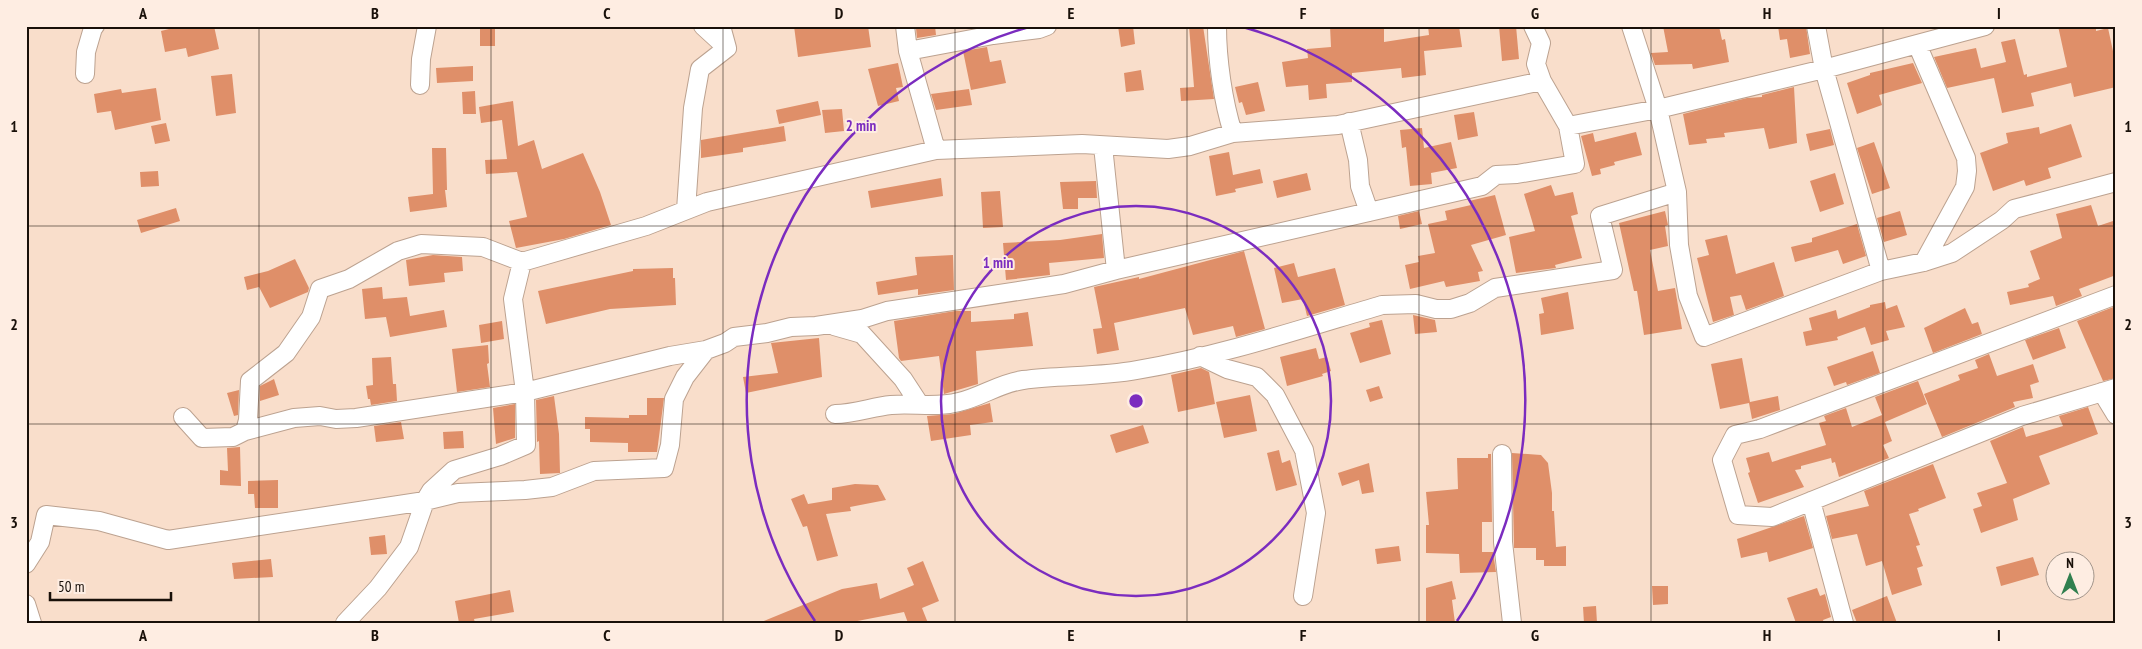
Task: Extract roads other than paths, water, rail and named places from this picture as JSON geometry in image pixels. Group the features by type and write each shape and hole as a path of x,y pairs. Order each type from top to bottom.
{"street":[{"path":"85,74 86,52 95,26"},
{"path":"420,85 421,59 427,26"},
{"path":"703,26 726,48"},
{"path":"721,26 726,48"},
{"path":"905,26 908,51 936,150"},
{"path":"908,51 1047,26"},
{"path":"1216,26 1223,82 1233,133"},
{"path":"183,417 202,438 233,436 294,418 320,416 336,419 356,418 525,392 670,356 706,350 726,343 734,337 767,333 791,327 862,319 887,311 1064,284 1116,270 1482,186 1496,176 1575,164 1568,126 1542,81 1535,60 1541,43 1533,26"},
{"path":"1631,26 1658,109 1677,192 1679,245 1688,296 1704,337 1882,271 1924,262 1952,253 2002,220 2014,209 2116,182"},
{"path":"1816,26 1824,69 1882,271"},
{"path":"1568,126 1658,109 1824,69 1917,44 1933,33 1985,26"},
{"path":"1917,44 1966,158 1967,171 1965,187 1924,262"},
{"path":"686,210 693,108 700,69 726,48"},
{"path":"245,431 248,420 250,380 286,352 311,317 320,289 349,279 398,250 421,244 484,247 522,262 646,226 707,202 936,150 1082,144 1168,149 1190,146 1233,133 1338,125 1382,114 1397,114 1542,81"},
{"path":"1349,122 1358,160 1360,186 1369,212"},
{"path":"1103,146 1116,270"},
{"path":"835,414 848,414 881,406 957,403 978,397 1004,385 1023,380 1134,371 1173,364 1382,305 1416,304 1436,309 1451,309 1470,303 1495,288 1613,270 1600,216 1677,192"},
{"path":"345,623 378,588 409,547 425,501 431,491 454,470 500,456 526,445 525,392 513,299 522,262"},
{"path":"2116,295 1760,429 1735,435 1722,460 1738,515 1772,517 2022,416 2109,390 2116,415"},
{"path":"828,324 862,334 903,379 920,405"},
{"path":"26,564 40,542 46,515 99,521 168,540 425,501 458,492 525,490 552,487 594,471 664,468 670,445 674,399 686,377 706,350"},
{"path":"1200,356 1227,369 1257,377 1275,395 1304,450 1316,513 1303,596"},
{"path":"1502,454 1503,542 1512,623"},
{"path":"1811,501 1844,623"},
{"path":"26,604 32,623"}]}
